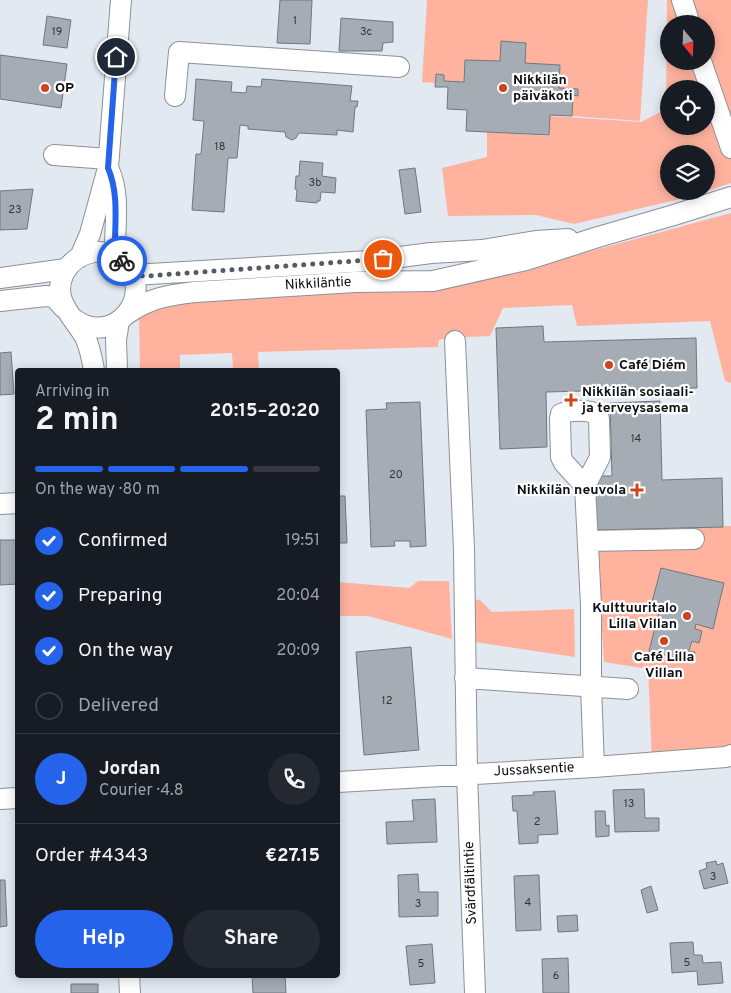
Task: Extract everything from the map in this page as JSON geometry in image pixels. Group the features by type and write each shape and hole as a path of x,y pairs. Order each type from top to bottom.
{"street":[{"path":"121,0 108,164 90,234 61,283 60,290 69,314 83,325 98,328 112,325 123,318"},
{"path":"682,0 687,15"},
{"path":"175,96 179,52 399,67"},
{"path":"704,70 731,148"},
{"path":"54,155 108,164"},
{"path":"108,164 114,180 116,208 115,256"},
{"name":"Nikkiläntie","path":"123,318 141,304 172,295 195,292 355,282 433,281 526,260 731,197"},
{"name":"Nikkiläntie","path":"133,275 370,261 431,253 482,250 536,240 598,237"},
{"path":"0,278 73,263 94,252 115,256 124,263 133,275 136,290 133,304 123,318 116,340 117,368"},
{"path":"0,301 46,296 54,297 69,314 85,338 93,368"},
{"name":"Svärdfältintie","path":"455,341 464,549 467,774 475,993"},
{"path":"585,486 591,605 594,767"},
{"path":"0,504 15,502"},
{"path":"588,542 694,539"},
{"path":"465,678 628,689"},
{"name":"Jussaksentie","path":"340,782 594,767 726,757 731,755"},
{"path":"0,799 15,798"},
{"path":"129,978 130,993"}],"shaded area":[{"path":"427,0 648,0 640,121 572,116 573,95 578,96 578,89 559,88 560,65 525,63 526,43 502,41 500,61 465,60 464,82 444,81 444,75 436,74 435,83 422,82"},
{"path":"667,0 731,0 731,183 715,188 715,145 660,145 660,200 676,200 574,224 536,215 448,216 442,168 487,157 487,132 549,136 550,116 641,122 660,112 660,135 715,135 715,80 666,80 666,70 715,70 715,15 667,15"},
{"path":"731,213 731,383 725,381 710,321 577,326 572,305 503,308 490,336 448,338 439,340 438,347 258,352 259,368 233,368 232,353 180,355 180,368 140,368 139,313 169,301 503,275"},
{"path":"731,526 731,752 652,763 648,669 604,662 596,530"},
{"path":"418,581 449,581 452,639 368,616 340,616 340,582 409,588"},
{"path":"473,599 480,600 492,612 574,609 575,657 475,642"}],"building":[{"path":"280,0 312,0 310,44 277,43"},
{"path":"47,16 71,20 67,48 43,45"},
{"path":"341,18 393,22 393,42 383,43 382,51 339,51"},
{"name":"Nikkilän päiväkoti","path":"501,41 526,43 525,63 560,65 559,88 578,89 578,96 573,95 572,116 550,115 549,135 466,131 467,110 447,109 448,87 435,87 436,74 444,75 444,81 464,82 465,60 500,61"},
{"path":"0,55 67,64 61,108 0,99"},
{"path":"196,79 232,82 231,92 246,93 247,86 261,87 262,79 352,86 350,101 358,101 357,107 355,107 353,132 337,130 337,135 299,133 292,140 286,137 285,132 248,129 248,126 240,125 237,158 228,158 224,212 192,210 196,154 201,154 204,121 193,120"},
{"path":"300,161 323,163 322,176 336,178 335,193 321,192 320,201 317,201 317,203 296,201 296,176 299,176"},
{"path":"415,168 421,212 405,214 399,170"},
{"path":"33,189 27,229 0,230 0,191"},
{"path":"543,326 544,342 696,338 697,388 546,392 547,447 500,449 496,328"},
{"path":"11,352 14,394 0,395 0,353"},
{"path":"660,401 662,480 722,478 723,527 596,530 594,476 612,476 610,403"},
{"path":"420,402 426,546 410,547 410,541 394,541 395,546 371,547 366,410 387,409 386,403"},
{"path":"340,496 345,496 347,543 340,543"},
{"path":"0,540 15,540 15,584 0,585"},
{"name":"Kulttuuritalo Lilla Villan","path":"661,568 724,583 713,629 696,624 695,629 702,631 699,643 692,641 689,651 695,652 693,661 649,651 660,608 651,606"},
{"path":"411,647 419,750 364,755 356,652"},
{"path":"644,789 645,818 659,818 659,831 615,832 613,790"},
{"path":"555,791 558,834 538,835 538,843 519,844 517,811 513,811 512,796 534,795 533,792"},
{"path":"435,799 437,842 387,844 386,822 414,821 412,800"},
{"path":"595,811 605,811 606,826 609,825 609,836 596,837"},
{"path":"716,861 717,865 723,863 728,883 704,889 699,871 707,868 706,863"},
{"path":"418,874 419,892 438,892 438,916 399,917 398,875"},
{"path":"539,875 541,930 516,931 514,876"},
{"path":"0,880 5,880 7,926 0,927"},
{"path":"651,886 658,910 647,913 641,890"},
{"path":"577,915 578,931 558,932 557,916"},
{"path":"693,942 694,955 702,955 703,963 721,962 723,983 698,985 697,971 672,973 670,943"},
{"path":"432,944 435,983 410,985 406,946"},
{"path":"568,958 569,993 543,993 542,959"},
{"path":"252,978 285,978 286,993 253,993"},
{"path":"71,984 98,984 98,993 71,993"}],"way so far":[{"path":"122,261 133,275 146,276 383,259"}],"place":[{"name":"OP","path":"45,88"},
{"name":"Nikkilän päiväkoti","path":"503,88"},
{"name":"Café Diém","path":"609,365"},
{"name":"Nikkilän sosiaali- ja terveysasema","path":"571,400"},
{"name":"Nikkilän neuvola","path":"637,490"},
{"name":"Kulttuuritalo Lilla Villan","path":"687,616"},
{"name":"Café Lilla Villan","path":"664,641"}],"route":[{"path":"116,57 108,168 114,180 116,208 115,256 122,261"}]}
